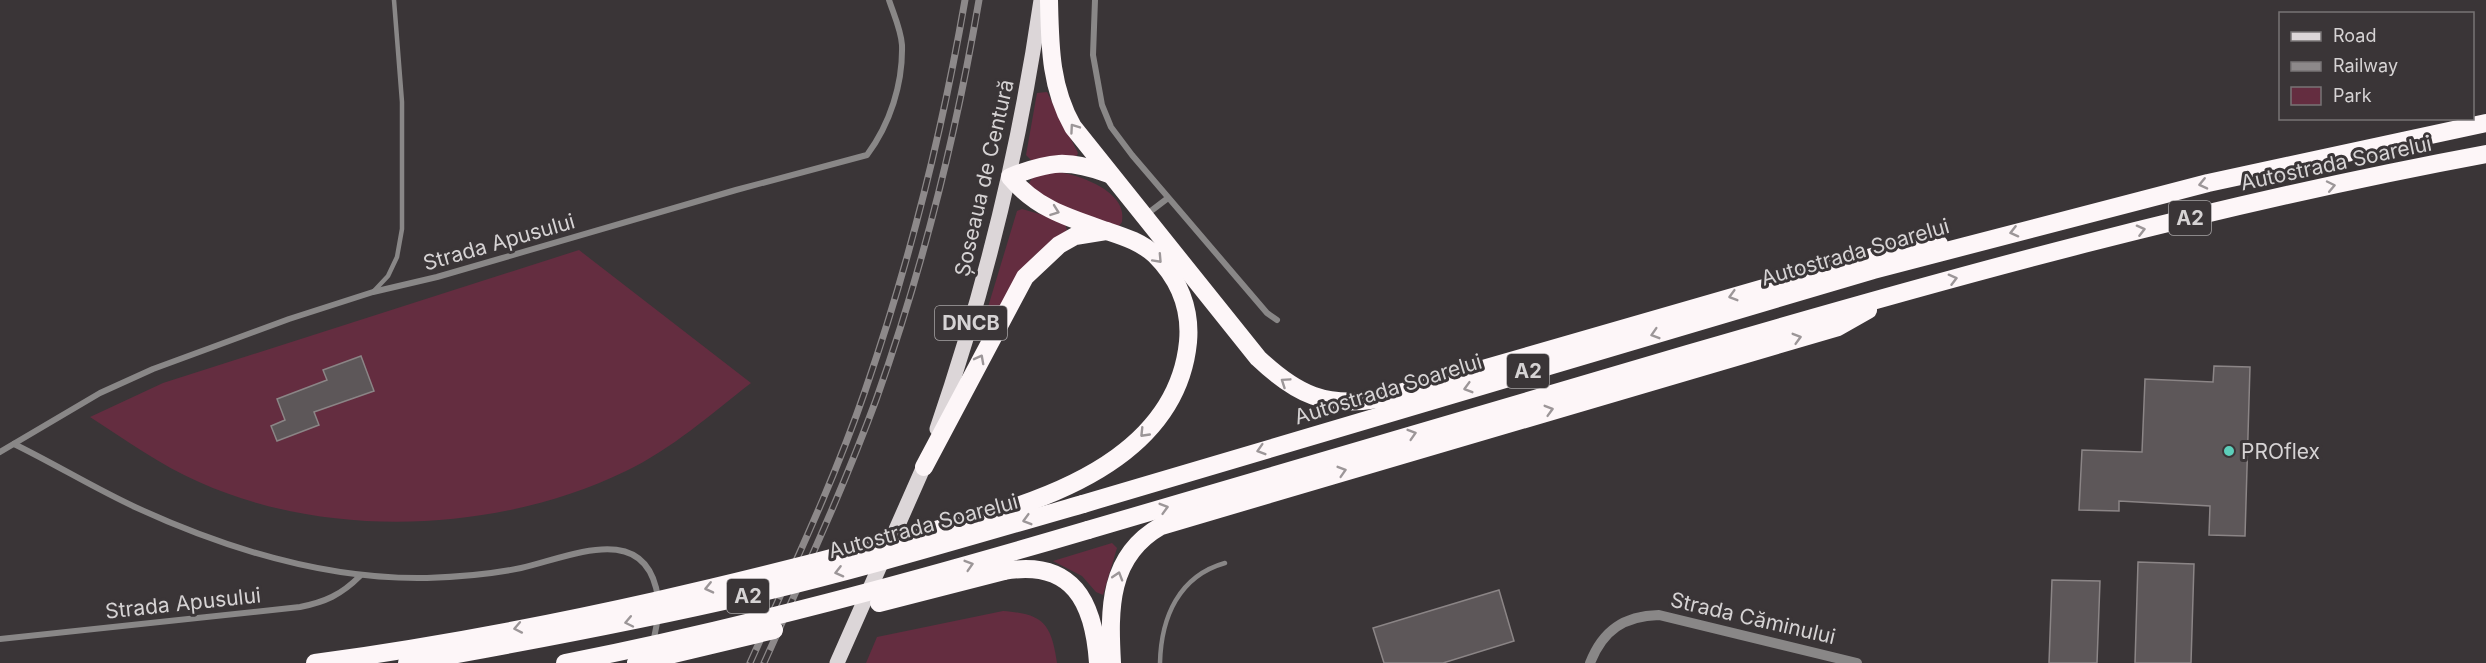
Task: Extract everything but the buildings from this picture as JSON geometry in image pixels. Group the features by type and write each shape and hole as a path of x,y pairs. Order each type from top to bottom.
{"highway":[{"path":"1049,0 1051,58 1062,108 1073,127 1258,358 1276,375 1314,397 1344,402 1379,399 1910,246 1974,242"},
{"name":"Autostrada Soarelui","path":"406,663 539,640 748,596 1083,504 1765,301 1974,242 2208,183 2486,123"},
{"name":"Autostrada Soarelui","path":"565,663 760,621 851,598 1896,294 2164,224 2416,167 2486,154"},
{"path":"315,663 522,627 739,581 989,515 1047,497 1083,480 1110,463 1156,421 1174,394 1187,347 1188,324 1185,301 1172,277 1155,255 1144,246 1132,239 1033,201 1010,177 1056,162 1088,166 1110,174"},
{"path":"924,467 1026,277 1059,245 1075,236 1108,231"},
{"path":"1112,663 1110,618 1116,583 1122,565 1139,540 1161,526 1838,327 1896,294"},
{"path":"636,663 1004,571 1040,569 1061,577 1073,586 1093,620 1098,663"}],"main road":[{"name":"Șoseaua de Centură","path":"837,663 924,467 966,340 1010,177 1041,0"},
{"path":"843,663 849,636"}],"street":[{"name":"Strada Apusului","path":"0,453 100,393 153,369 373,292 437,277 736,190 867,155 880,138 896,98 902,44 889,0"},
{"path":"1095,0 1093,55 1102,105 1111,127 1168,198 1267,313 1277,320"},
{"path":"1143,217 1168,198"},
{"path":"14,444 135,507 185,528 299,564 360,576 428,578 519,569 592,549 610,547 628,552 642,561 656,583 658,622 646,663"},
{"name":"Strada Apusului","path":"0,639 300,607 327,601 345,591 360,576"},
{"name":"Strada Căminului","path":"1590,663 1600,640 1620,623 1631,618 1659,615 1857,663"}],"lane":[{"path":"373,292 388,276 397,257 402,229 402,102 394,0"},
{"path":"1160,663 1160,643 1178,598 1191,579 1205,569 1225,563"}],"green space":[{"path":"1047,92 1078,153 1075,160 1031,160 1026,155 1037,93"},
{"path":"1059,172 1091,182 1111,194 1122,211 1122,222 1119,226 1045,202 1029,184 1037,175"},
{"path":"1022,209 1064,221 1067,230 1035,255 1023,269 993,323 990,323 985,317 1017,211"},
{"path":"579,250 751,383 691,430 643,462 576,492 524,507 469,517 413,522 357,520 302,513 249,501 199,482 157,460 90,417 163,383"},
{"path":"1112,543 1117,548 1103,595 1096,592 1082,576 1053,561"},
{"path":"1003,611 1017,612 1037,618 1048,630 1052,639 1057,663 866,663 877,637"}],"railway":[{"path":"750,663 853,426 881,343 923,198 946,99 965,0"},
{"path":"764,663 850,466 893,351 936,202 960,101 979,0"}],"place":[{"name":"PROflex","path":"2229,451"}]}
